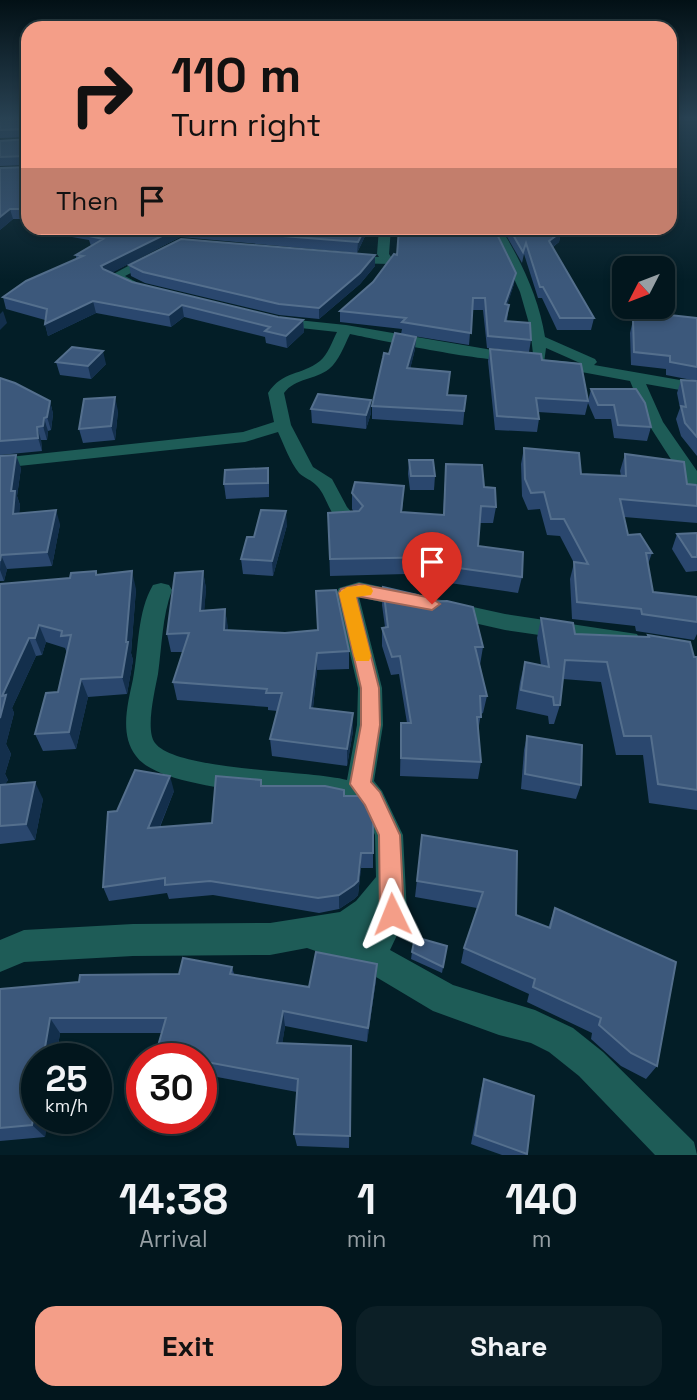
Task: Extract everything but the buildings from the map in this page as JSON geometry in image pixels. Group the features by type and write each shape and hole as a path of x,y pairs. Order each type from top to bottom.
{"street":[{"path":"384,235 383,254 388,261"},
{"path":"500,235 510,252 541,340 539,360"},
{"path":"140,288 120,278 112,278 166,250"},
{"path":"327,257 388,261"},
{"path":"381,274 388,261"},
{"path":"323,327 341,309"},
{"path":"260,318 346,329 466,352 539,360 697,388"},
{"path":"346,329 323,366 279,386 276,404 283,425 306,470 326,483 339,509 350,522"},
{"path":"541,340 630,378 653,419 697,485"},
{"path":"0,463 83,457 132,447 245,437 283,425"},
{"path":"364,952 378,942 392,914 389,835 372,799 360,784 370,725 370,688 347,593 359,589 505,622 647,643"},
{"path":"162,590 152,611 139,713 140,740 145,751 159,761 179,769 274,783 323,787 372,799"},
{"path":"0,956 24,946 133,940 270,939 334,930 366,915 391,881"},
{"path":"307,933 364,952 445,999 499,1018 535,1027 561,1040 591,1064 681,1155"}],"slow traffic":[{"path":"363,656 347,593 359,589 365,591"}],"route":[{"path":"392,914 389,835 372,799 360,784 370,725 370,688 347,593 359,589 432,604"}]}
